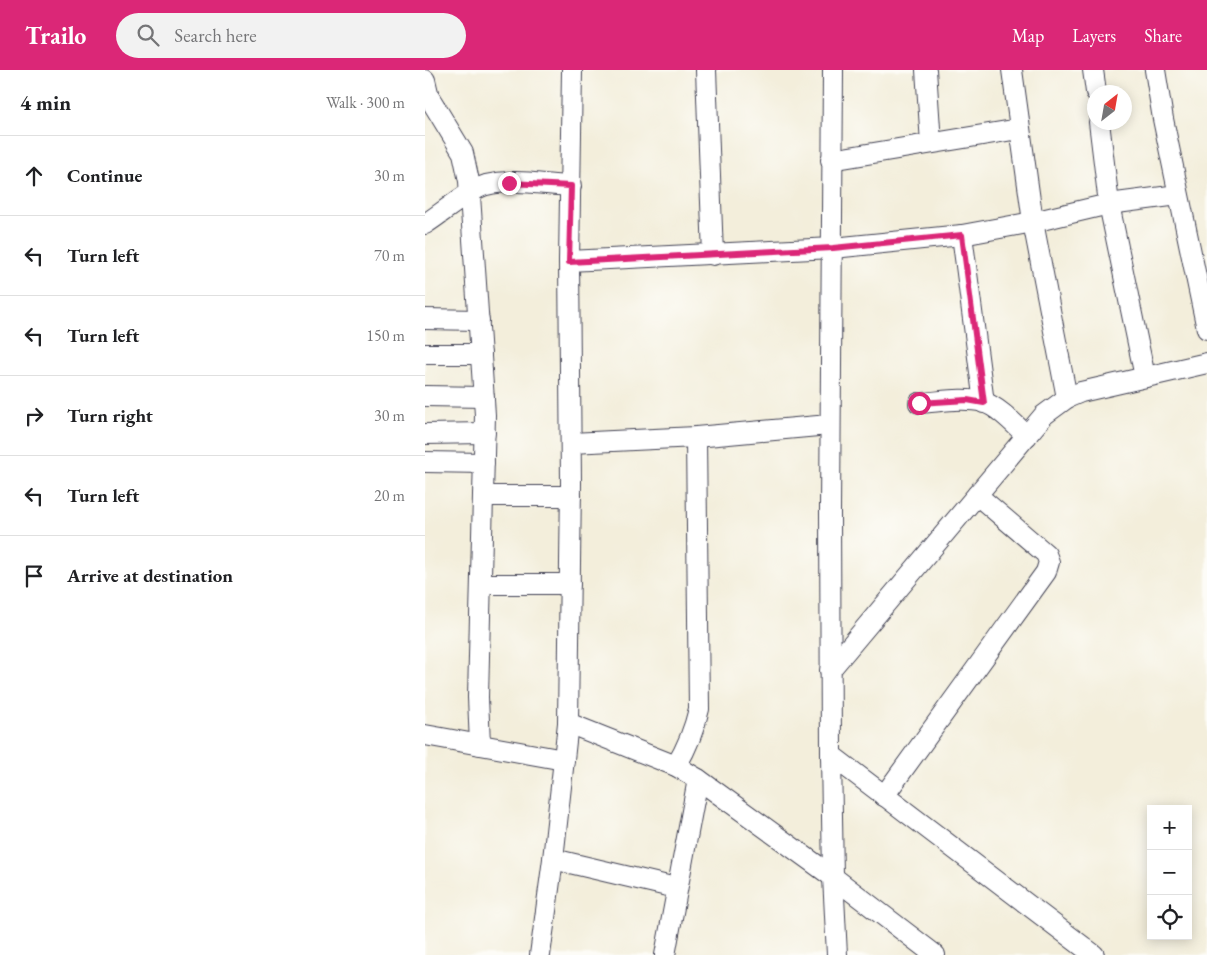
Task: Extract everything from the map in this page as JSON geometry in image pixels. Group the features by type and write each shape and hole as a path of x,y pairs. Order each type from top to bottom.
{"street":[{"path":"540,955 568,723 571,496 569,262 573,70"},
{"path":"706,70 713,255"},
{"path":"833,70 831,160 833,248 829,426 830,670 833,877 837,955"},
{"path":"926,70 931,143"},
{"path":"1012,70 1033,222 1067,398"},
{"path":"1093,70 1095,85"},
{"path":"1155,70 1163,119 1207,329"},
{"path":"427,89 463,154 470,194 485,433 479,697 480,745"},
{"path":"831,160 1019,128"},
{"path":"1100,130 1109,204 1145,376"},
{"path":"425,224 485,185 509,183 571,186"},
{"path":"569,262 833,248 962,235 1033,222 1109,204 1179,194"},
{"path":"962,235 984,403"},
{"path":"425,320 479,320"},
{"path":"425,354 481,354"},
{"path":"830,670 1044,415 1067,398 1081,392 1207,363"},
{"path":"425,396 484,396"},
{"path":"919,403 967,400 984,403 1008,418 1027,436"},
{"path":"571,443 697,437 829,426"},
{"path":"425,434 485,433"},
{"path":"676,766 694,728 699,709 697,437"},
{"path":"425,462 484,462"},
{"path":"483,496 571,496"},
{"path":"884,796 1046,572 1049,562 1046,554 977,496"},
{"path":"481,584 570,584"},
{"path":"568,723 676,766 698,779 833,877 935,955"},
{"path":"425,735 564,760"},
{"path":"831,755 1094,955"},
{"path":"665,955 698,779"},
{"path":"553,859 677,888"}],"route":[{"path":"509,183 571,186 569,262 833,248 962,235 984,403 967,400 919,403"}]}
